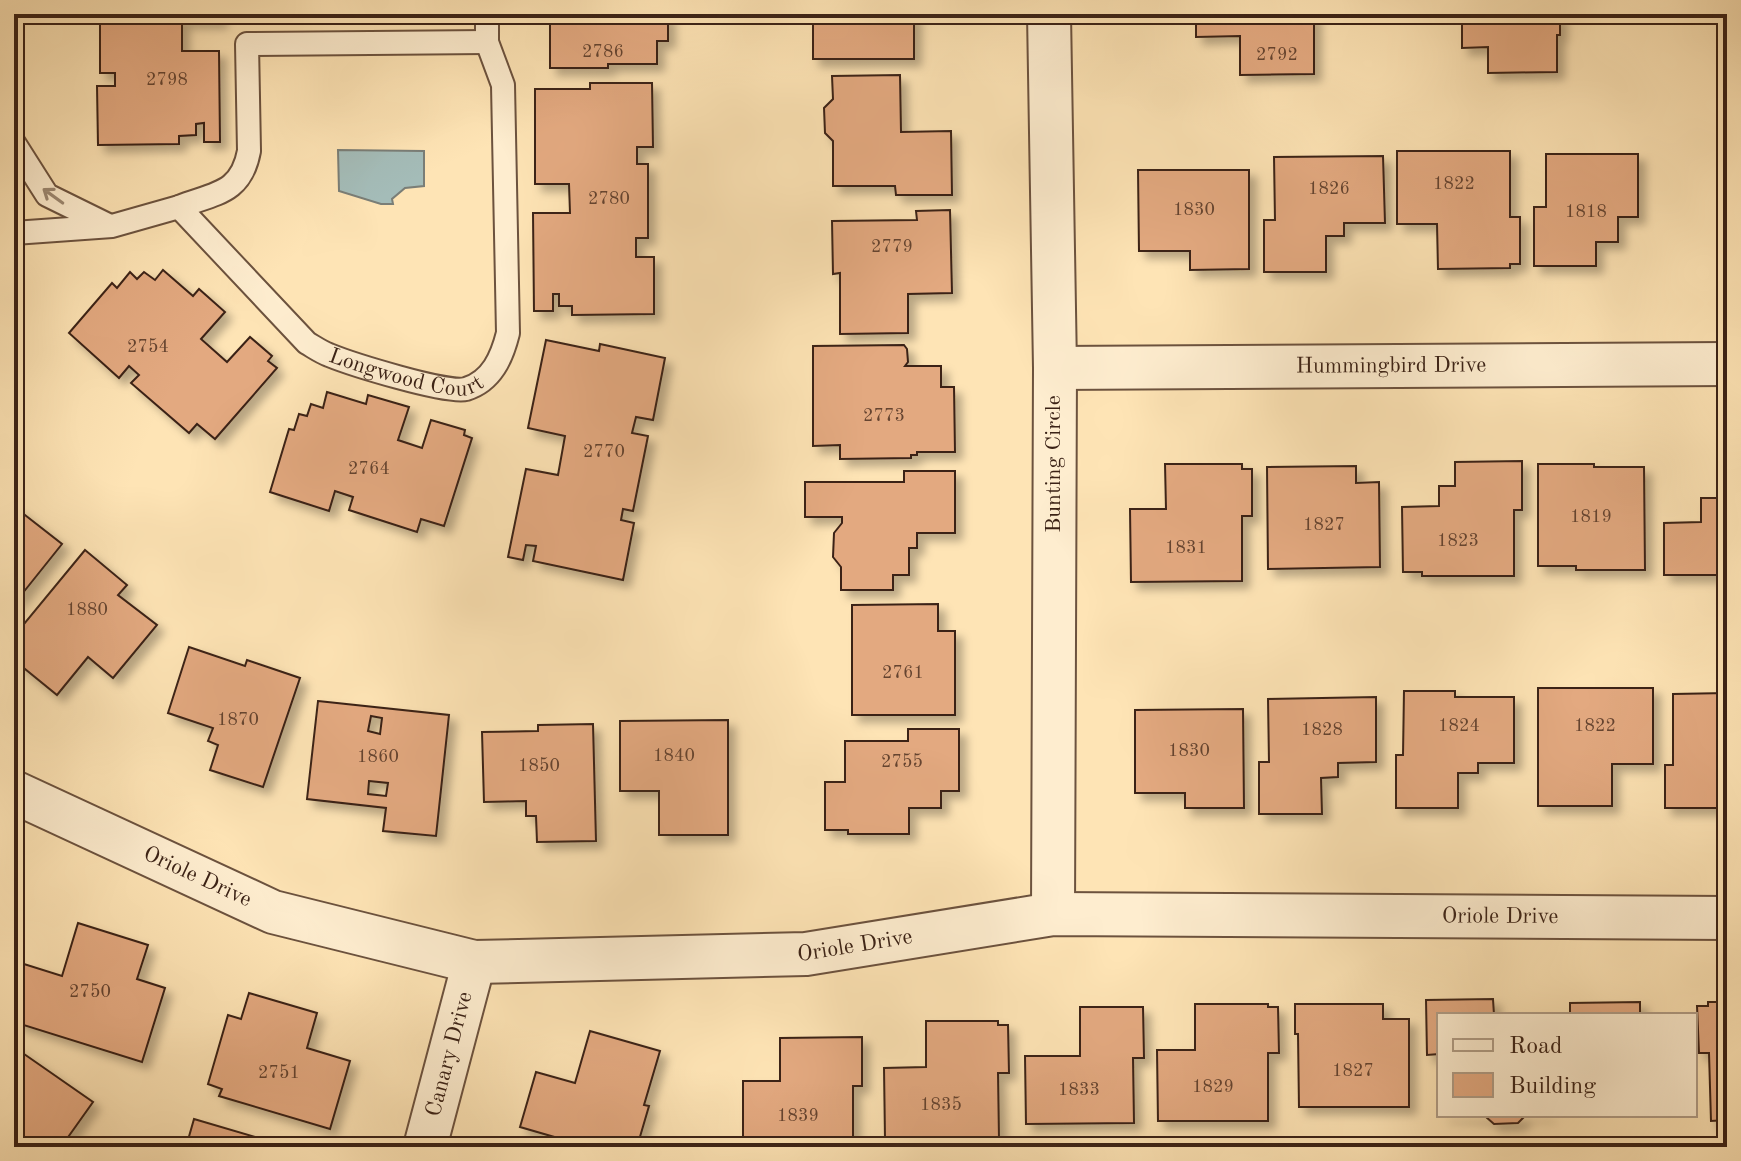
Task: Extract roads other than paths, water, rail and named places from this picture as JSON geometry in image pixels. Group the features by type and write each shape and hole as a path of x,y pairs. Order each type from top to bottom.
{"street":[{"name":"Bunting Circle","path":"1049,14 1055,368 1053,914"},
{"name":"Hummingbird Drive","path":"1055,368 1727,364"},
{"name":"Oriole Drive","path":"14,792 273,912 474,962 806,954 1053,914 1727,918"},
{"name":"Canary Drive","path":"425,1147 474,962"}],"lane":[{"name":"Longwood Court","path":"179,207 307,343 327,355 443,389 464,390 478,383 493,371 503,353 508,333 503,85 487,42 487,14"},
{"path":"14,233 112,226 179,207 233,186 242,177 249,151 247,44 487,42"},
{"path":"14,143 47,195 112,226"}],"water":[{"path":"338,150 424,151 424,186 405,188 392,199 393,204 381,204 339,191"}]}
